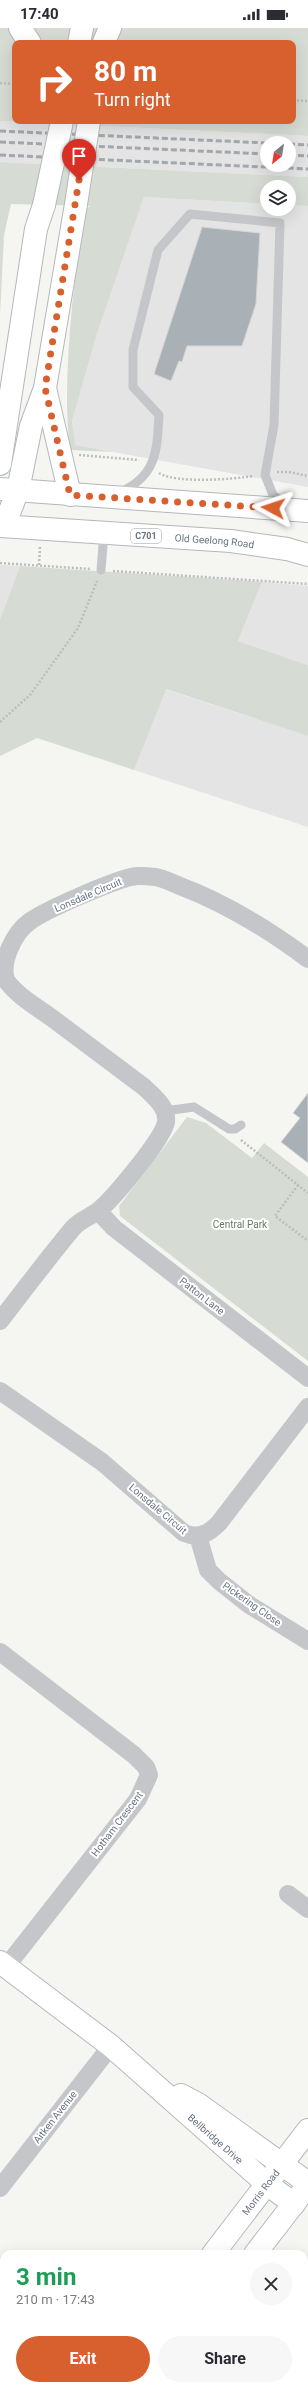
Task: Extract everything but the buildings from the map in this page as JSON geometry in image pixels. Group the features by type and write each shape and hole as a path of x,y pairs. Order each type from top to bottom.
{"main road":[{"path":"20,28 28,40"},
{"path":"80,40 82,28"},
{"path":"1,522 9,490 45,388 89,124"},
{"path":"0,464 36,229 44,205 57,127"},
{"path":"45,388 70,495"},
{"path":"9,490 107,498 305,510"},
{"name":"Old Geelong Road","path":"1,522 104,533 261,544 308,555"},
{"name":"Bellbridge Drive","path":"3,1965 110,2046 267,2184 294,2204"},
{"name":"Bellbridge Drive","path":"139,2070 198,2104 308,2185"},
{"name":"Morris Road","path":"216,2250 308,2130"},
{"path":"258,2250 308,2185"}],"street":[{"name":"Lonsdale Circuit","path":"165,1112 156,1098 144,1087 16,991 5,979 2,968 4,950 20,931 29,922 47,912 110,884 131,877 157,877 205,895 285,942 308,959"},
{"path":"0,1321 75,1226 98,1211 111,1199 158,1139 166,1121 165,1112"},
{"name":"Patton Lane","path":"98,1211 114,1228 308,1378"},
{"name":"Lonsdale Circuit","path":"0,1391 102,1462 184,1533 198,1536 210,1532 219,1523 308,1407"},
{"name":"Pickering Close","path":"198,1536 208,1570 219,1581 248,1604 308,1641"},
{"name":"Hotham Crescent","path":"0,1652 134,1755 146,1767 149,1775 138,1800 3,1965"},
{"path":"288,1894 308,1909"},
{"name":"Aitken Avenue","path":"0,2188 110,2046"}],"lane":[{"path":"107,498 133,486 151,468 156,450 159,415 133,387 132,350 158,250 190,214 280,223 274,425 265,475 269,488 279,500 285,504 305,510"},
{"path":"101,570 104,533"},
{"path":"165,1112 194,1108 229,1128 238,1127"}],"path":[{"path":"0,83 12,84"},
{"path":"296,100 308,101"},
{"path":"76,454 134,458 168,477 218,480 289,472 308,476"},
{"path":"39,565 40,543"},
{"path":"0,563 308,584"},
{"path":"0,722 30,695 78,628 101,570"},
{"path":"238,1127 240,1139 249,1148 308,1193"},
{"path":"298,1185 275,1216 308,1241"}],"shaded area":[{"path":"0,121 12,122 12,124 62,124 308,136 308,177 0,162"},
{"path":"144,197 260,204 260,216 296,216 296,205 308,206 308,487 74,445 72,421 97,334"},
{"path":"0,565 20,566 0,619"},
{"path":"262,582 308,586 308,665 238,641"},
{"path":"165,689 308,736 308,827 134,770"}],"green space":[{"path":"0,28 308,28 308,136 62,124 296,124 296,40 12,40 12,122 0,121"},
{"path":"0,162 308,177 308,206 296,205 296,180 260,180 260,204 144,197 97,334 72,421 75,445 113,452 70,450 68,432 67,378 72,306 84,209 91,206 11,204 4,235 0,315"},
{"path":"20,566 262,582 238,641 308,665 308,736 166,689 134,770 37,738 0,756 0,619"},
{"name":"Central Park","path":"187,1117 206,1123 252,1158 264,1143 308,1177 308,1361 120,1216 119,1206"}],"railway":[{"path":"0,131 260,143"},
{"path":"0,142 260,154"},
{"path":"296,144 308,145"},
{"path":"0,155 308,169"},
{"path":"296,155 308,156"}],"route":[{"path":"79,180 45,388 70,495 232,504 273,508"}]}
